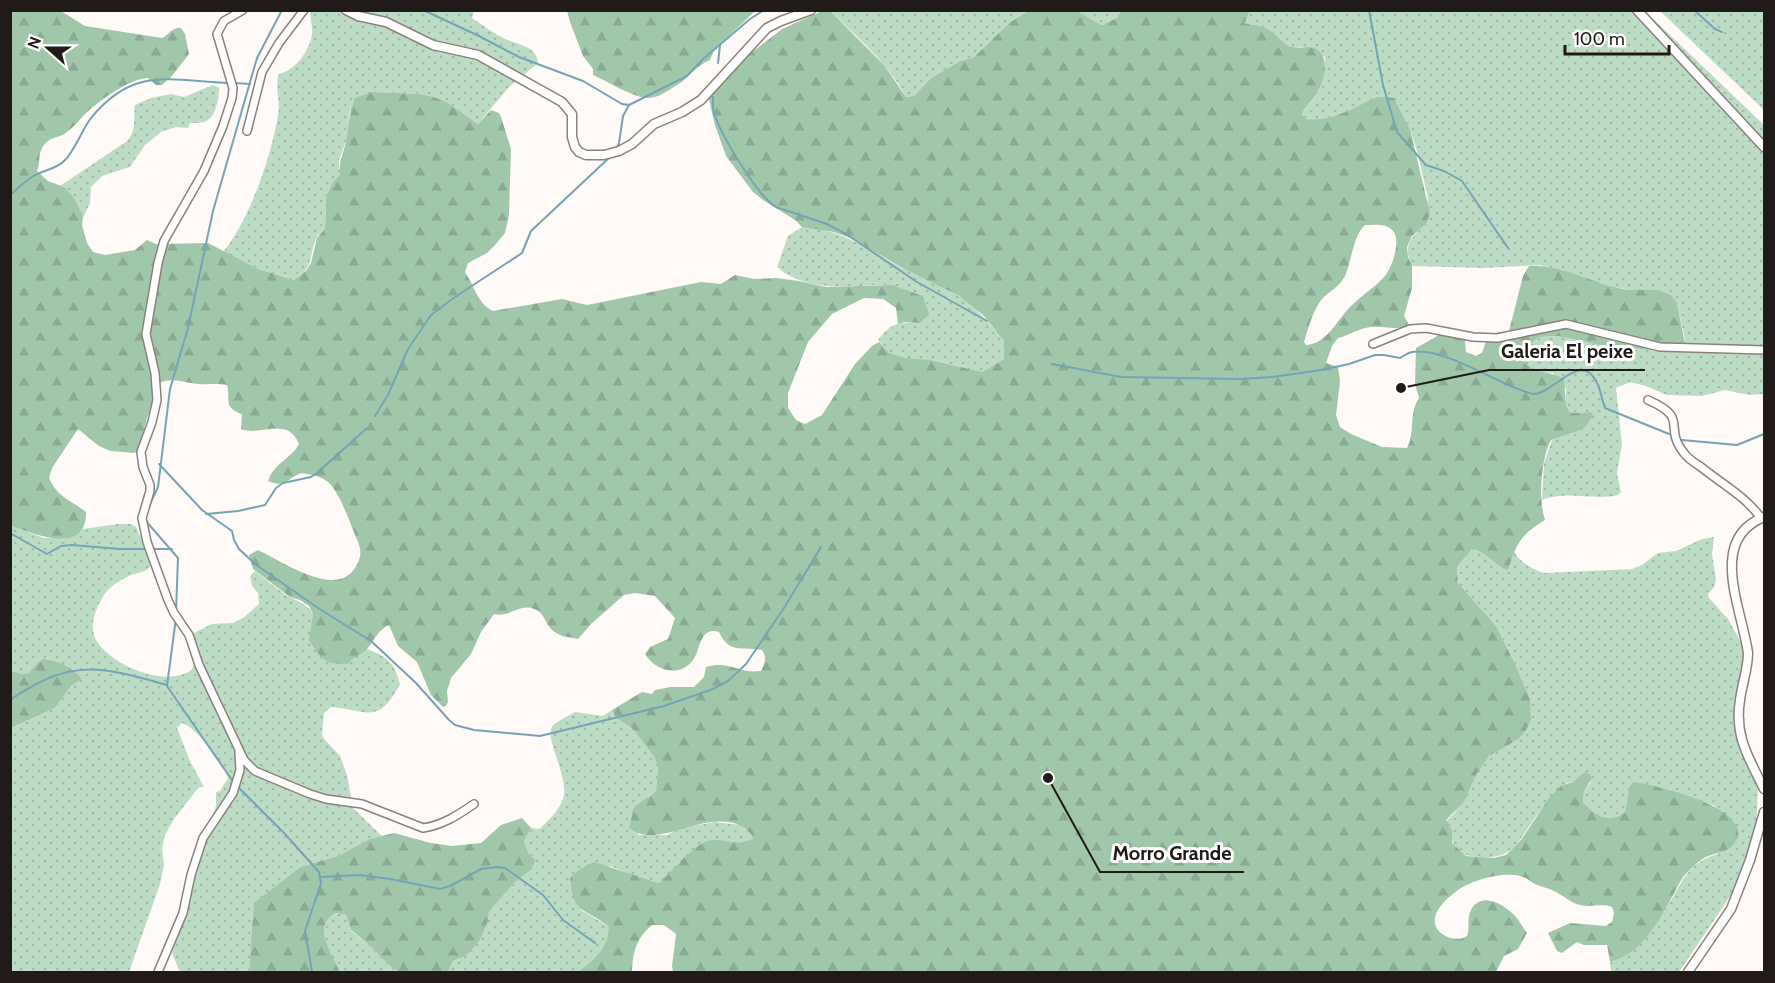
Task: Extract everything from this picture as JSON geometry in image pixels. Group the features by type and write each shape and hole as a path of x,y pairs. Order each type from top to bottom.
{"street":[{"path":"243,10 224,21 217,34 233,88 223,126 204,171 165,241 158,263 146,334 155,373 157,400 141,452 143,467 150,485 142,518 147,542 174,613 189,635 199,665 244,760 255,771 326,799 362,804 423,828 454,818 474,804"},
{"path":"247,131 262,72 279,43 304,10"},
{"path":"346,10 358,16 386,22 433,45 478,55 556,98 569,108 572,114 574,147 579,152 593,156 626,148 654,124 682,112 708,93 767,28 811,10"},
{"path":"1637,10 1764,147"},
{"path":"1372,344 1410,329 1426,328 1481,338 1497,338 1566,324 1660,347 1764,350"},
{"path":"1648,400 1664,407 1674,418 1676,440 1685,455 1741,496 1763,517 1750,524 1740,534 1735,543 1731,564 1748,653 1748,666 1740,701 1739,732 1764,789"},
{"path":"158,972 183,913 191,875 203,838 233,793 240,770 239,750"},
{"path":"1688,972 1731,909 1750,860 1764,812"}],"green space":[{"path":"567,10 755,11 714,50 710,60 670,90 658,96 644,98 593,75 593,69 583,56"},
{"path":"1250,10 1645,11 1764,125 1764,394 1749,395 1725,390 1702,396 1667,395 1630,382 1616,388 1622,444 1617,473 1621,492 1609,497 1561,496 1542,500 1544,463 1552,440 1565,435 1591,412 1570,413 1566,405 1566,389 1553,373 1531,368 1524,361 1518,349 1525,349 1539,337 1558,336 1612,348 1654,347 1685,340 1677,303 1649,290 1614,287 1540,265 1483,268 1412,266 1408,247 1412,237 1426,224 1428,198 1410,129 1394,98 1384,96 1375,98 1333,116 1306,119 1302,114 1321,86 1325,57 1302,47 1292,48 1281,42 1270,30 1244,23"},
{"path":"11,11 61,11 85,26 162,38 178,28 181,28 185,34 189,54 162,85 156,85 148,78 116,90 87,112 70,130 50,140 42,148 37,171 48,181 64,187 74,198 83,216 82,225 87,243 93,252 105,255 135,250 147,240 156,244 208,243 256,268 294,280 306,271 311,263 317,238 325,228 326,198 332,184 340,174 341,158 355,98 373,92 421,94 447,102 478,124 491,110 499,113 511,149 509,215 505,233 487,253 468,263 465,272 483,304 493,311 562,299 587,305 701,282 721,284 735,275 754,279 776,278 826,287 892,285 923,296 929,315 919,323 898,324 896,308 883,299 864,298 832,314 808,342 788,393 788,408 796,420 805,424 822,415 855,364 879,342 889,353 905,358 931,360 982,372 1004,359 1004,341 983,315 958,295 908,271 850,238 834,232 802,227 753,192 726,156 715,125 707,91 730,65 747,56 782,29 822,11 830,11 884,65 906,97 914,96 930,79 941,72 960,61 973,58 1009,23 1028,11 1077,11 1102,25 1117,18 1121,11 1250,11 1244,23 1268,29 1289,46 1309,47 1321,53 1325,70 1319,90 1302,114 1306,119 1333,116 1375,98 1384,96 1394,98 1410,129 1430,213 1426,224 1412,236 1407,247 1412,266 1412,288 1404,316 1408,323 1405,328 1367,328 1338,338 1332,346 1326,363 1338,367 1340,381 1336,415 1340,427 1382,447 1407,448 1414,410 1419,398 1415,384 1416,348 1441,334 1461,335 1465,340 1466,352 1476,356 1482,353 1490,334 1502,332 1508,335 1523,276 1529,266 1552,268 1623,289 1660,291 1672,297 1677,303 1686,349 1612,348 1558,336 1539,337 1525,349 1518,350 1522,359 1531,368 1564,379 1566,405 1570,413 1591,412 1593,416 1583,429 1551,440 1545,457 1542,479 1545,520 1530,530 1520,541 1508,571 1482,553 1472,549 1457,567 1458,583 1497,627 1515,664 1530,700 1531,720 1525,732 1517,740 1489,756 1476,775 1464,802 1446,820 1452,830 1452,843 1466,856 1494,858 1506,855 1521,840 1550,797 1561,786 1573,782 1584,772 1590,774 1592,778 1584,792 1583,802 1602,817 1619,816 1625,812 1629,787 1633,782 1660,787 1717,808 1731,818 1738,829 1736,841 1730,848 1704,858 1693,867 1683,877 1663,914 1646,938 1625,956 1612,961 1610,961 1607,945 1584,945 1577,942 1562,953 1557,951 1548,933 1570,923 1606,926 1612,922 1614,913 1612,907 1584,906 1525,878 1516,875 1499,875 1464,886 1444,902 1435,918 1437,929 1441,933 1457,939 1467,936 1470,912 1480,901 1493,901 1511,912 1527,933 1518,949 1504,956 1496,972 673,972 676,934 664,925 652,925 642,935 636,946 632,972 577,972 599,953 607,940 608,933 608,926 581,909 574,898 570,878 580,869 594,862 659,883 699,845 713,840 736,843 754,838 741,826 725,822 710,822 653,835 640,834 629,828 634,807 656,791 658,766 633,729 616,718 612,710 642,692 652,694 655,690 670,687 694,687 704,677 706,667 721,665 746,671 761,671 765,660 762,650 732,647 719,632 712,631 704,636 696,656 688,666 675,670 661,668 649,660 645,654 650,647 668,639 675,618 655,596 635,593 624,595 591,624 578,639 555,632 534,609 524,608 505,614 494,614 481,632 471,654 451,678 447,691 448,702 443,707 431,695 417,662 398,646 389,625 379,632 366,650 348,664 328,661 320,656 309,640 313,614 309,606 290,597 253,569 249,555 258,550 308,575 335,580 346,577 355,568 360,555 358,542 341,501 325,480 301,473 278,484 268,481 274,470 292,454 299,444 294,435 281,429 249,431 241,429 242,414 232,408 228,402 227,385 174,380 159,383 139,448 135,453 110,451 99,446 78,429 52,468 49,478 56,490 86,512 84,526 78,534 69,538 58,538 45,537 11,526","holes":["1365,225 1385,226 1394,233 1395,252 1388,272 1350,307 1326,336 1313,344 1306,345 1304,342 1316,309 1322,299 1337,287 1345,276 1358,235"]},
{"path":"310,11 474,11 472,18 501,37 526,46 534,52 538,63 509,87 478,124 447,102 421,94 373,92 350,111 347,138 339,160 340,174 327,199 325,228 316,239 310,262 304,272 294,280 256,268 223,252 242,223 265,168 278,115 279,74 291,69 308,47 312,32"},
{"path":"830,11 1028,11 1009,23 973,58 960,61 941,72 930,79 914,96 906,97 881,62"},
{"path":"1077,11 1121,11 1117,18 1102,25"},
{"path":"1660,11 1764,11 1764,110"},
{"path":"213,85 219,88 219,92 216,108 211,117 204,122 190,123 188,128 176,127 161,132 145,145 130,167 102,176 91,187 90,203 83,218 64,187 60,186 127,141 133,129 135,105 151,98 171,94 184,97"},
{"path":"802,227 832,232 845,237 908,271 952,291 977,310 1004,341 1004,359 982,372 931,360 905,359 889,354 878,340 882,335 895,325 919,323 892,285 817,285 790,276 777,267 788,236"},
{"path":"131,524 136,527 150,560 150,567 109,589 101,599 95,614 94,635 99,645 118,661 144,673 157,676 169,677 188,672 195,661 194,633 212,624 233,623 243,618 259,604 258,593 252,586 250,576 255,571 286,595 307,607 313,614 312,623 353,657 367,649 389,661 400,684 385,706 378,711 363,712 331,707 324,713 322,735 340,756 347,775 353,808 382,836 369,839 338,856 300,867 255,903 249,972 180,972 172,953 189,905 201,847 216,806 216,792 220,791 228,778 209,747 195,731 182,723 177,728 190,761 204,787 199,787 174,819 165,835 162,849 164,865 160,884 129,972 11,972 11,728 55,708 72,685 37,663 29,673 11,671 11,526 44,538 71,537 83,529"},
{"path":"1714,537 1712,554 1716,579 1714,587 1708,594 1709,598 1728,619 1745,650 1736,700 1736,735 1758,789 1756,831 1735,889 1679,972 1611,972 1610,961 1655,922 1689,872 1696,865 1718,854 1715,806 1667,789 1633,782 1629,787 1625,812 1619,816 1602,817 1583,802 1584,792 1591,782 1584,772 1573,782 1567,783 1538,814 1509,851 1491,857 1479,857 1465,855 1458,850 1446,821 1460,806 1488,757 1498,749 1517,740 1515,664 1497,627 1458,583 1457,567 1472,549 1482,553 1508,571 1514,551 1527,565 1544,573 1632,569 1642,565 1658,553 1676,551 1702,539"},
{"path":"43,659 64,665 82,679 72,685 55,708 11,728 11,671 29,673"},
{"path":"612,710 616,718 633,729 658,766 656,791 648,796 638,835 667,835 681,828 715,822 741,825 754,838 740,844 712,840 679,862 660,883 610,866 581,910 608,926 607,940 589,964 577,972 448,972 453,961 488,921 489,912 513,884 532,869 536,860 529,854 524,842 531,828 540,829 563,799 563,781 551,740 552,727 575,712 603,716"},
{"path":"522,818 531,828 524,842 529,854 536,860 532,869 513,884 489,912 488,921 480,940 468,954 453,961 448,972 399,972 351,930 346,915 336,913 328,919 324,933 340,972 249,972 254,903 300,867 338,856 369,839 394,833 452,846 481,843 501,825"},
{"path":"336,913 346,915 351,931 399,972 340,972 328,949 324,933 328,919"}],"waterway":[{"path":"149,506 158,487 170,389 188,328 213,211 257,58 282,10"},
{"path":"423,10 519,57 583,81 622,104 629,105"},
{"path":"616,149 623,116 629,105 687,76 702,60 764,10"},
{"path":"1369,10 1383,85 1397,132 1426,165 1444,171 1462,181 1508,248"},
{"path":"1694,10 1715,29 1722,32"},
{"path":"718,63 720,46"},
{"path":"10,195 32,177 64,161 91,118 107,101 123,90 138,83 154,80 229,83"},
{"path":"235,83 250,84"},
{"path":"713,97 714,113 725,137 741,165 768,201 776,207 827,224 846,234 917,282 987,321"},
{"path":"375,416 388,395 408,349 431,315 522,253 531,231 611,156"},
{"path":"1052,364 1121,377 1241,379 1321,370 1375,355 1400,358 1412,352 1426,352 1456,361 1519,390 1533,394 1549,388 1573,373 1581,370 1588,372 1598,385 1605,408 1669,434"},
{"path":"206,514 238,511 265,505 276,488 283,483 311,477 367,428"},
{"path":"1682,440 1737,445 1764,434"},
{"path":"159,464 202,510 232,531 239,549 255,564 318,608 371,641 416,683 449,720 455,725 474,730 540,736 664,706 713,689 728,681 746,664 821,547"},
{"path":"145,520 178,558 176,612"},
{"path":"10,533 47,554 61,546 72,545 120,549 172,549"},
{"path":"176,618 167,686 234,783"},
{"path":"10,700 51,677 86,670 123,673 167,685"},
{"path":"238,787 319,872 321,883 305,931 312,972"},
{"path":"320,877 359,875 440,889 481,869 505,868 543,895 563,920 595,943"}],"place":[{"name":"Galeria El peixe","path":"1401,388"},
{"name":"Morro Grande","path":"1048,778"}]}
